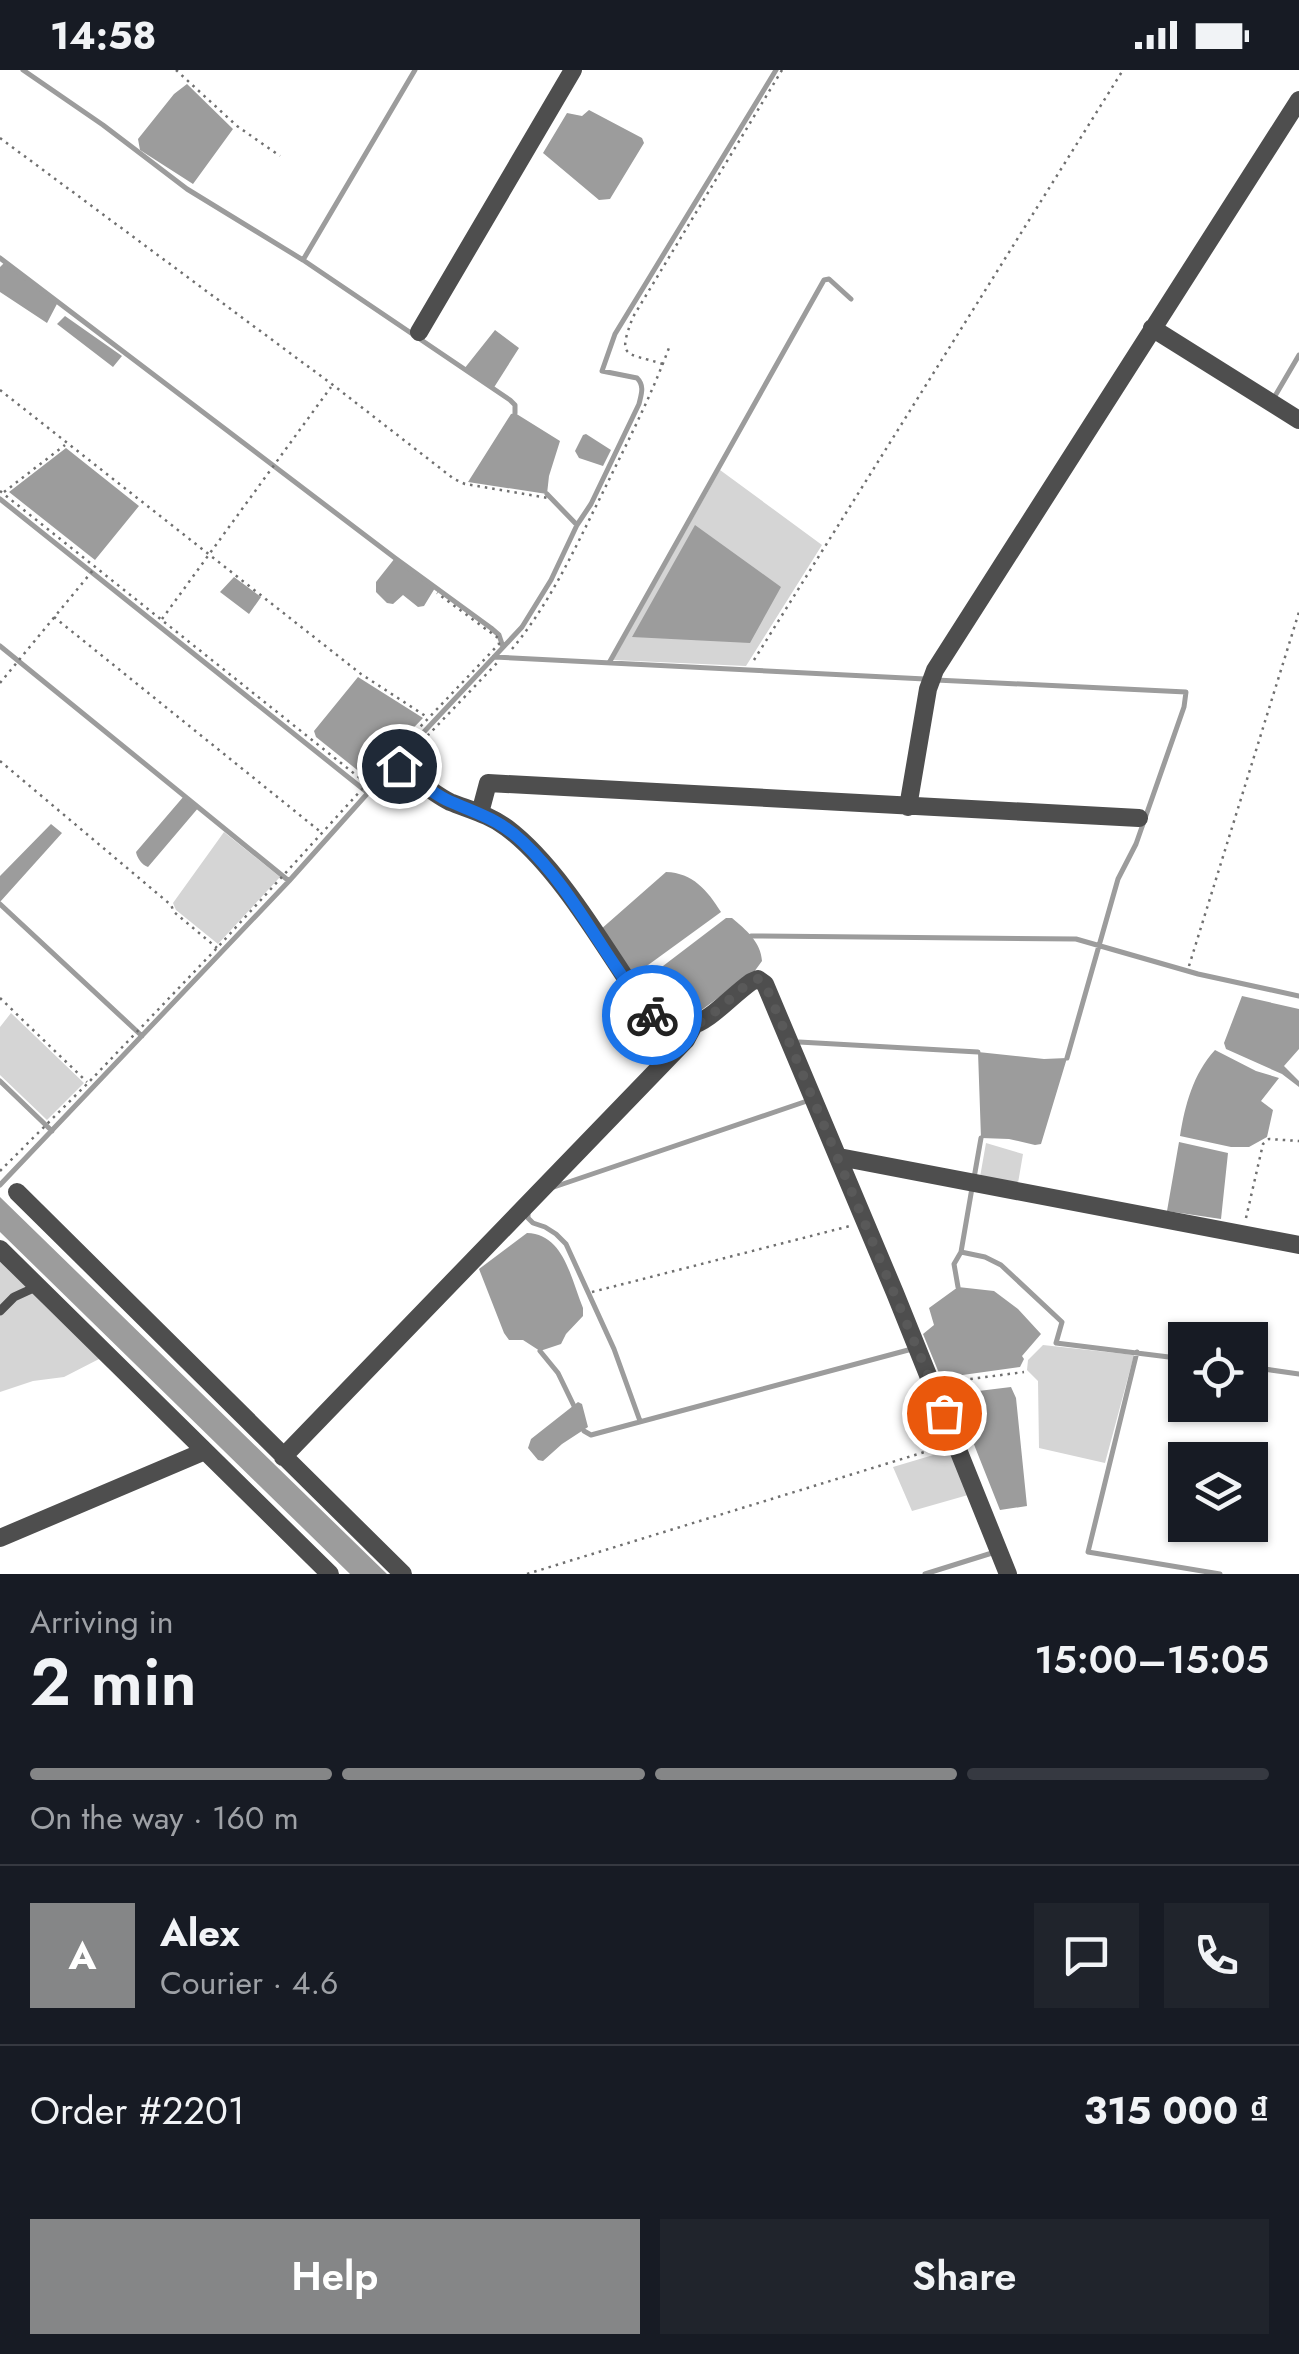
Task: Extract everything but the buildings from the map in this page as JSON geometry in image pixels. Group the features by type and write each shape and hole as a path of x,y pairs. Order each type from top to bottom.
{"street":[{"path":"419,332 573,70"},
{"path":"908,807 928,690 935,670 1299,100"},
{"path":"1152,328 1299,420"},
{"path":"399,766 436,794 504,826 546,865 653,1016 680,1029 693,1027"},
{"path":"480,813 488,783 1139,818"},
{"path":"283,1457 686,1040 693,1027 750,982 762,980 866,1222 1008,1574"},
{"path":"838,1157 1299,1245"},
{"path":"17,1192 403,1574"},
{"path":"0,1249 330,1574"},
{"path":"0,1538 205,1451"}],"lane":[{"path":"0,1311 14,1297 38,1286"}],"path":[{"path":"176,70 238,126 280,156"},
{"path":"663,364 624,348 634,317 782,70"},
{"path":"754,660 1122,70"},
{"path":"0,138 454,478 465,484 548,498"},
{"path":"512,649 557,584 642,414 670,345"},
{"path":"161,620 333,385"},
{"path":"0,390 361,674 428,718"},
{"path":"68,443 2,492 366,784"},
{"path":"0,683 95,568"},
{"path":"0,1171 218,948 499,644 498,638 437,593"},
{"path":"1190,966 1299,612"},
{"path":"54,616 323,834"},
{"path":"399,766 497,663"},
{"path":"0,761 218,948"},
{"path":"0,998 88,1083"},
{"path":"1242,1234 1263,1144 1269,1140 1299,1141"},
{"path":"592,1292 866,1222"},
{"path":"932,1384 1024,1372"},
{"path":"526,1574 955,1443"}],"shaded area":[{"path":"187,84 233,129 193,184 140,150 138,139 174,94"},
{"path":"589,110 642,138 644,143 610,199 599,200 543,153 567,113 582,116"},
{"path":"5,262 58,302 47,323 0,292 0,267"},
{"path":"65,316 122,356 113,367 57,324"},
{"path":"495,330 519,348 493,389 464,369"},
{"path":"515,413 560,441 547,494 468,482"},
{"path":"586,434 611,450 603,466 579,458 575,451"},
{"path":"66,448 139,506 95,560 9,492"},
{"path":"720,470 822,545 746,666 613,660"},
{"path":"695,525 781,587 750,643 632,637"},
{"path":"395,558 435,588 424,606 418,607 403,595 393,604 387,603 376,592 376,582"},
{"path":"234,577 261,597 249,614 220,592"},
{"path":"358,677 423,718 366,777 316,737 314,731"},
{"path":"184,796 199,807 146,866 136,852"},
{"path":"51,824 62,833 0,902 0,876"},
{"path":"224,832 280,877 218,944 176,910 173,903"},
{"path":"666,872 698,884 721,912 633,976 600,930"},
{"path":"726,918 732,918 752,937 762,961 754,972 689,1019 666,1014 649,997 642,982"},
{"path":"1242,996 1299,1009 1299,1049 1284,1066 1299,1081 1299,1087 1282,1074 1226,1049 1224,1043"},
{"path":"11,1013 84,1083 47,1120 0,1075 0,1027"},
{"path":"1215,1050 1279,1078 1261,1101 1273,1110 1267,1137 1249,1147 1180,1136 1191,1090"},
{"path":"978,1052 1067,1058 1041,1144 981,1138"},
{"path":"1179,1142 1228,1153 1221,1219 1167,1211"},
{"path":"986,1143 1023,1154 1018,1183 980,1177"},
{"path":"0,1197 387,1574 350,1574 0,1232"},
{"path":"527,1233 540,1235 558,1250 583,1308 583,1316 561,1344 540,1351 523,1340 509,1340 479,1269"},
{"path":"0,1259 101,1358 64,1377 33,1381 0,1392"},
{"path":"958,1287 994,1291 1041,1334 1022,1356 1020,1367 941,1378 923,1334 934,1325 929,1308"},
{"path":"1043,1345 1134,1355 1105,1463 1039,1448 1038,1381 1027,1370 1028,1360"},
{"path":"1011,1387 1016,1398 1027,1506 1000,1510 954,1394"},
{"path":"578,1402 588,1427 543,1461 538,1460 528,1448 531,1439"},
{"path":"950,1450 968,1495 912,1511 893,1467"}],"waterway":[{"path":"23,70 187,189 303,260 510,400 515,413"},
{"path":"303,260 415,70"},
{"path":"0,1185 289,881 522,627 591,504 639,404 642,387 637,378 602,371 615,334 776,70"},
{"path":"0,258 491,628 499,635 503,647"},
{"path":"609,663 824,280 829,279 851,299"},
{"path":"1275,396 1299,355"},
{"path":"547,494 577,525"},
{"path":"0,499 368,793"},
{"path":"0,646 289,881"},
{"path":"494,657 925,679"},
{"path":"936,680 1186,692 1136,844 1118,879 1067,1058"},
{"path":"0,904 142,1036"},
{"path":"751,936 1076,939 1198,974 1299,996"},
{"path":"799,1042 978,1052"},
{"path":"0,1081 52,1131"},
{"path":"554,1187 807,1101"},
{"path":"974,1178 981,1138"},
{"path":"958,1287 954,1264 961,1252 972,1188"},
{"path":"528,1212 533,1223 545,1227 566,1244 614,1349 640,1421"},
{"path":"961,1252 1001,1265 1062,1322 1056,1343 1168,1357"},
{"path":"584,1431 591,1435 912,1349"},
{"path":"540,1351 558,1373 574,1406"},
{"path":"1137,1352 1088,1552 1220,1574"},
{"path":"1268,1370 1299,1374"},
{"path":"925,1574 992,1553"}],"way so far":[{"path":"652,1015 662,1023 687,1029 750,982 758,979 768,988 944,1413"}],"route":[{"path":"399,766 436,794 486,815 524,842 564,889 652,1015"}]}
